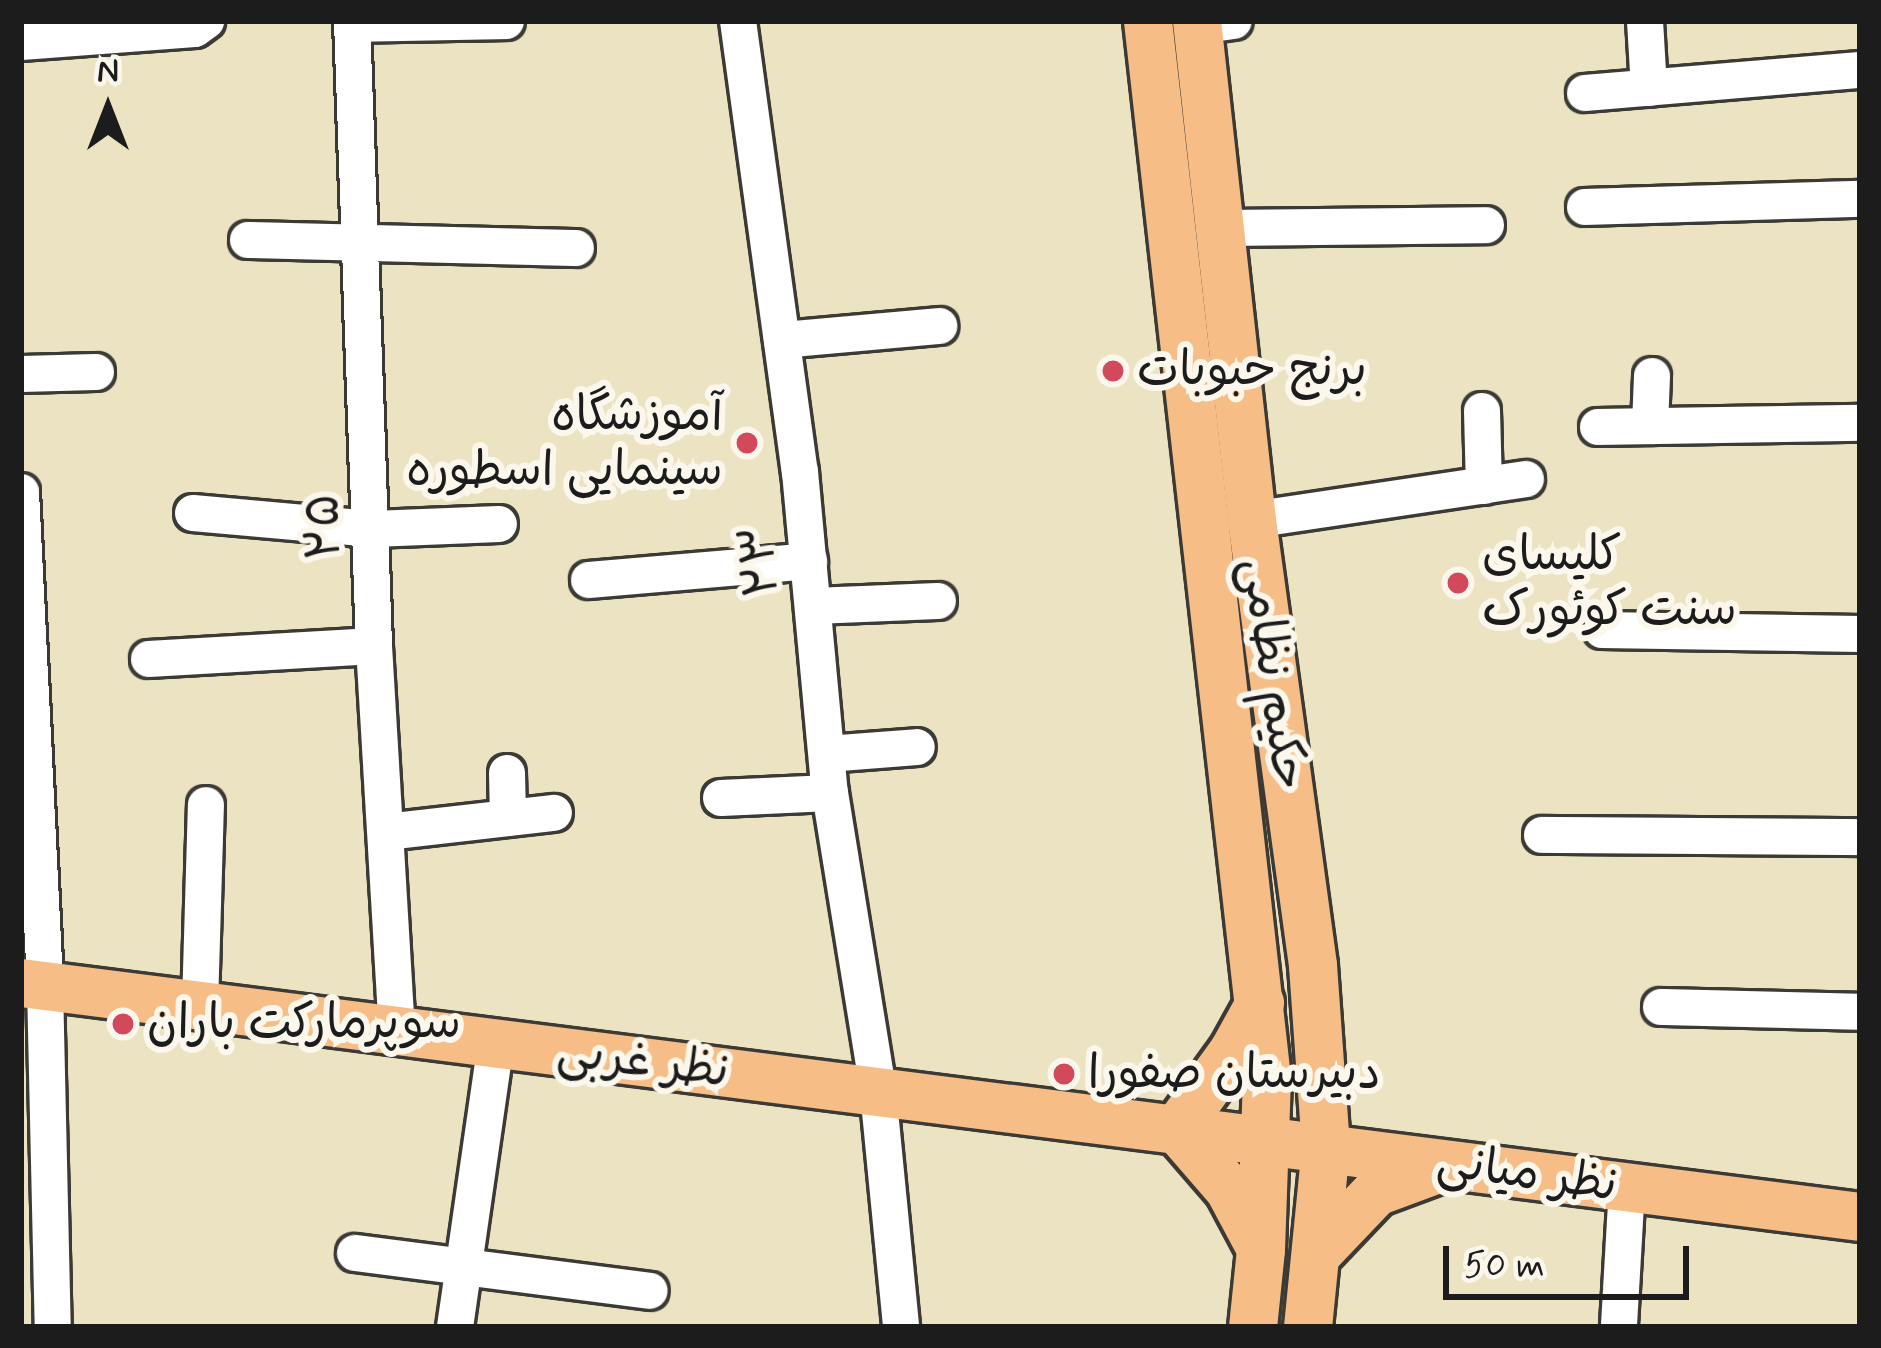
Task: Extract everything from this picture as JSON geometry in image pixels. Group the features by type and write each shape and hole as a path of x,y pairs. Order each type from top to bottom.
{"main road":[{"name":"حکیم نظامی","path":"1148,21 1260,1003 1266,1141 1253,1327"},
{"name":"حکیم نظامی","path":"1210,22 1220,228 1252,520 1313,966 1326,1147 1309,1327"},
{"name":"نظر غربی","path":"33,984 1266,1141"},
{"path":"1260,1003 1233,1052 1177,1129 1229,1189 1261,1250"},
{"name":"نظر میانی","path":"1266,1141 1860,1217"},
{"path":"1316,1255 1376,1192 1456,1164"}],"street":[{"path":"21,42 195,29 206,21"},
{"path":"352,23 506,21"},
{"name":"۲۳","path":"738,21 809,561 830,793 878,1091 901,1327"},
{"path":"1645,21 1649,88"},
{"name":"۲۵","path":"352,23 374,646 397,1030"},
{"path":"1585,93 1860,70"},
{"path":"1585,207 1860,199"},
{"path":"1220,228 1486,225"},
{"path":"248,240 576,248"},
{"path":"782,340 939,326"},
{"path":"21,374 96,372"},
{"path":"1650,426 1652,376"},
{"path":"1482,411 1484,486"},
{"path":"1598,427 1860,423"},
{"path":"1252,520 1526,479"},
{"path":"21,492 36,1236 53,1327"},
{"path":"193,513 373,529 499,524"},
{"path":"589,580 809,561"},
{"path":"813,606 938,601"},
{"path":"1602,630 1860,634"},
{"path":"149,659 374,646"},
{"path":"826,754 917,747"},
{"path":"508,773 508,818"},
{"path":"721,798 830,793"},
{"path":"200,1006 206,805"},
{"path":"386,832 554,813"},
{"path":"1542,835 1860,837"},
{"path":"1661,1006 1860,1012"},
{"path":"455,1327 496,1043"},
{"path":"1619,1325 1627,1188"},
{"path":"355,1253 650,1291"}],"place":[{"name":"برنج حبوبات","path":"1113,371"},
{"name":"آموزشگاه سینمایی اسطوره","path":"747,443"},
{"name":"کلیسای سنت کوئورک","path":"1458,583"},
{"name":"سوپرمارکت باران","path":"123,1024"},
{"name":"دبیرستان صفورا","path":"1064,1074"}]}
